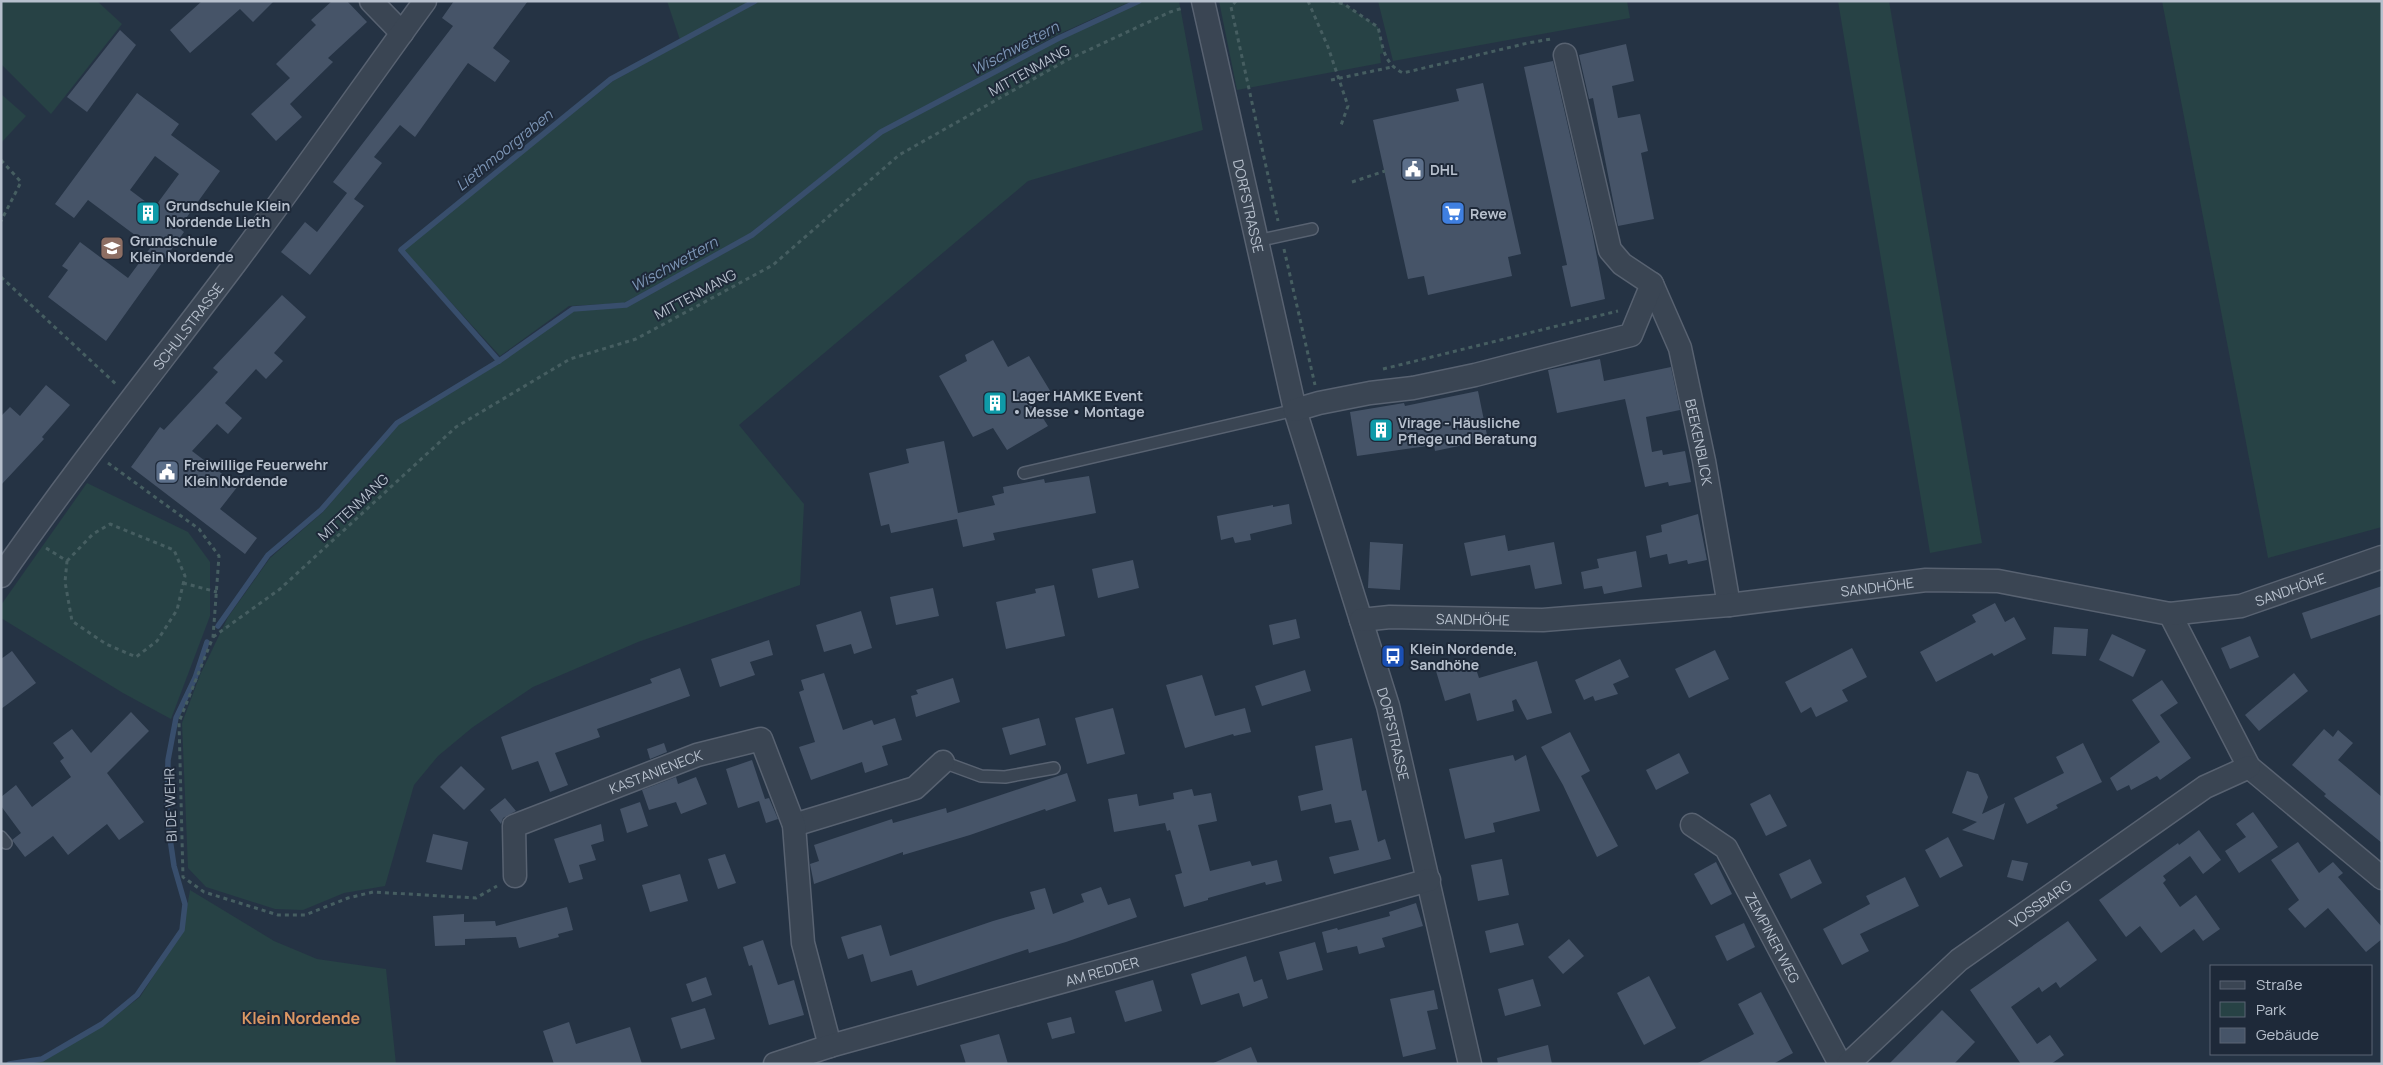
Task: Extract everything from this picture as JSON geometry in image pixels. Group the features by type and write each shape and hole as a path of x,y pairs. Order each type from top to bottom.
{"street":[{"path":"371,1 402,33"},
{"name":"SCHULSTRASSE","path":"1,576 130,398 342,120 425,1"},
{"name":"DORFSTRASSE","path":"1203,2 1295,410 1388,706 1470,1064"},
{"path":"1295,410 1319,403 1370,393 1413,388 1475,375 1631,335 1652,284 1622,264 1610,250 1565,54"},
{"name":"BEEKENBLICK","path":"1652,284 1680,348 1704,461 1729,605"},
{"name":"SANDHÖHE","path":"1361,620 1390,617 1543,620 1729,605 1926,580 1998,581 2170,614 2241,606 2382,557"},
{"path":"2170,614 2249,767 2382,878"},
{"name":"KASTANIENECK","path":"515,876 514,826 697,755 761,739 794,825 803,943 830,1046"},
{"path":"794,825 915,788 943,762"},
{"name":"VOSSBARG","path":"1848,1064 1959,960 2205,787 2249,767"},
{"name":"ZEMPINER WEG","path":"1692,824 1726,848 1840,1064"},
{"name":"AM REDDER","path":"775,1064 830,1046 1429,880"}],"lane":[{"path":"1257,241 1312,228"},
{"path":"1024,472 1295,410"},
{"path":"943,762 981,776 1005,777 1054,768"}],"path":[{"path":"1308,1 1328,47 1348,106 1340,128"},
{"path":"1331,1 1344,4 1378,27 1384,53 1392,67 1403,73 1550,39 1562,40 1565,54"},
{"name":"MITTENMANG","path":"213,637 280,589 456,428 570,359 636,339 773,265 899,155 1067,60 1170,12 1203,2"},
{"path":"1331,80 1392,67"},
{"path":"1,160 21,182 1,221"},
{"path":"1352,182 1385,171"},
{"path":"1,277 130,398"},
{"path":"1381,369 1617,311 1624,306"},
{"path":"1315,385 1325,383"},
{"name":"BI DE WEHR","path":"91,451 199,529 219,556 218,592 213,637 179,722 183,877 204,892 278,915 305,915 348,898 373,892 476,898 515,876"},
{"path":"110,524 174,550 185,576 176,610 157,641 136,657 106,644 72,622 65,582 67,561 93,534 110,524"},
{"path":"28,538 67,561"},
{"path":"183,583 218,592"}],"green space":[{"path":"1,1 97,1 122,24 51,114 1,64"},
{"path":"667,1 750,1 680,40"},
{"path":"759,1 1132,1 1057,35 879,131 749,234 624,303 569,306 500,356 403,250 613,81"},
{"path":"1143,1 1179,1 1203,130 1028,181 739,425 804,504 800,585 638,642 533,687 473,727 438,756 414,785 385,886 344,893 303,910 275,909 206,887 188,868 182,723 200,675 228,617 270,558 323,512 400,423 500,363 572,311 625,307 752,238 882,134 1058,40"},
{"path":"1219,1 1334,1 1344,4 1378,27 1384,53 1380,54 1381,63 1237,90"},
{"path":"1378,1 1627,1 1630,18 1393,61"},
{"path":"1838,1 1889,1 1982,543 1930,553"},
{"path":"2162,1 2382,1 2382,527 2268,558"},
{"path":"1,94 26,116 1,143"},
{"path":"87,483 188,532 210,562 210,616 171,719 123,693 1,618 1,605"},
{"path":"190,890 274,941 317,959 386,969 396,1064 18,1064 42,1061 103,1025 140,997 183,930"}],"building":[{"path":"202,1 274,1 253,22 240,9 190,53 170,30"},
{"path":"332,1 347,1 367,22 328,58 333,62 290,104 302,117 276,141 251,114 290,78 276,64 316,25 311,20"},
{"path":"454,1 528,1 493,48 510,61 495,82 468,63 415,137 400,125 374,157 382,163 354,199 364,206 310,275 281,252 305,222 317,232 347,193 333,182 453,26 442,18"},
{"path":"120,30 136,45 87,112 67,97"},
{"path":"1626,44 1634,81 1612,86 1618,118 1640,114 1648,151 1641,153 1654,219 1618,226 1593,98 1589,99 1579,55"},
{"path":"1553,61 1592,231 1605,299 1571,307 1562,266 1567,265 1524,67"},
{"name":"Rewe","path":"1483,83 1521,254 1508,257 1512,276 1428,295 1424,276 1408,279 1373,120 1459,101 1456,89"},
{"name":"Grundschule Klein Nordende Lieth","path":"137,93 179,124 171,135 220,171 179,228 184,232 106,341 48,297 68,270 62,266 80,242 128,278 151,247 88,200 74,218 55,204","holes":["155,156 179,174 154,208 130,190"]},
{"path":"282,295 306,317 274,353 283,361 266,379 256,369 225,403 242,418 228,434 217,424 192,451 238,486 220,509 257,538 245,554 131,467 160,427 164,430 218,372 213,368"},
{"name":"Lager HAMKE Event • Messe • Montage","path":"993,340 1008,367 1029,356 1052,394 1034,404 1048,426 1007,450 993,428 973,437 939,376 967,361 965,355"},
{"path":"1600,359 1604,381 1671,367 1680,410 1646,417 1652,452 1662,450 1663,455 1685,451 1691,482 1669,486 1668,482 1645,487 1625,399 1557,413 1548,370"},
{"path":"46,385 70,405 42,437 44,439 1,485 1,416 10,407 20,416"},
{"path":"1478,391 1488,440 1435,451 1434,445 1357,456 1350,412 1404,403 1405,406"},
{"path":"944,441 958,513 995,505 992,496 1004,493 1003,487 1044,479 1045,483 1089,476 1096,513 993,533 995,540 963,547 957,519 891,533 889,524 881,526 869,473 909,463 906,449"},
{"path":"1289,504 1292,524 1250,534 1251,540 1235,543 1233,537 1221,540 1217,516 1273,505 1273,507"},
{"path":"1698,514 1707,560 1688,564 1687,560 1669,564 1667,554 1650,558 1646,536 1662,532 1661,525"},
{"path":"1505,535 1508,551 1554,542 1562,584 1535,589 1530,565 1471,576 1464,543"},
{"path":"1370,542 1403,544 1400,590 1368,588"},
{"path":"1636,551 1642,587 1604,594 1602,586 1584,589 1581,572 1599,568 1597,559"},
{"path":"1133,560 1139,588 1098,598 1092,569"},
{"path":"1054,585 1065,636 1006,649 996,602 1036,593 1035,589"},
{"path":"2382,586 2382,614 2311,639 2302,613"},
{"path":"933,588 939,616 896,625 890,597"},
{"path":"1995,603 2005,622 2014,617 2026,639 1994,656 1992,653 1936,682 1920,652 1976,622 1972,615"},
{"path":"861,611 872,648 854,654 851,644 824,652 816,625"},
{"path":"1296,619 1300,638 1273,645 1269,625"},
{"path":"2054,627 2088,629 2086,656 2052,654"},
{"path":"2112,634 2146,650 2133,677 2099,660"},
{"path":"2250,636 2259,657 2230,669 2221,648"},
{"path":"769,640 773,655 750,662 755,675 720,687 711,659"},
{"path":"1852,648 1867,677 1842,690 1848,701 1816,717 1811,707 1801,713 1785,682"},
{"path":"1715,650 1729,679 1689,698 1675,669"},
{"path":"12,651 36,683 1,709 1,659"},
{"path":"1620,659 1629,677 1613,684 1618,694 1595,701 1593,696 1584,700 1575,680"},
{"path":"1473,660 1479,678 1537,661 1552,713 1527,720 1516,699 1512,701 1514,711 1477,721 1470,693 1445,701 1436,671"},
{"path":"680,668 690,696 597,729 600,737 555,753 568,785 550,792 538,761 512,770 501,737 652,683 650,679"},
{"path":"1305,670 1311,691 1262,706 1255,686"},
{"path":"824,673 843,730 872,720 874,725 895,718 902,740 882,746 888,765 865,773 862,762 811,780 799,747 815,742 799,692 804,690 801,680"},
{"path":"2294,673 2308,691 2259,731 2245,715"},
{"path":"1202,675 1215,716 1245,708 1251,732 1234,736 1233,734 1185,748 1166,685"},
{"path":"953,678 960,702 916,717 911,696 918,694 916,690"},
{"path":"2162,680 2178,703 2160,715 2191,758 2160,780 2157,776 2131,790 2129,785 2117,791 2110,778 2160,742 2132,700"},
{"path":"1113,708 1125,754 1087,764 1075,718"},
{"path":"131,712 149,731 107,773 144,822 119,840 107,824 68,855 53,836 25,857 12,840 21,833 1,806 1,797 16,785 32,807 71,777 60,761 64,758 53,743 72,729 91,753"},
{"path":"1039,718 1046,745 1010,755 1002,728"},
{"path":"2324,729 2333,737 2338,730 2353,743 2338,760 2382,797 2382,843 2324,796 2326,794 2292,765"},
{"path":"1570,732 1590,771 1581,776 1618,846 1597,857 1563,785 1541,747"},
{"path":"1352,738 1362,791 1366,790 1378,842 1385,839 1391,859 1334,874 1329,857 1359,850 1351,820 1335,823 1331,804 1301,811 1298,796 1323,790 1315,746"},
{"path":"664,743 667,752 650,759 647,749"},
{"path":"2083,743 2102,782 2056,805 2058,808 2027,824 2014,798 2064,773 2056,757"},
{"path":"1679,753 1689,773 1656,790 1646,770"},
{"path":"1513,755 1515,761 1526,755 1540,811 1493,823 1495,832 1465,839 1449,769"},
{"path":"752,760 765,799 769,798 778,819 766,823 759,801 738,808 726,769"},
{"path":"461,766 485,789 464,810 440,787"},
{"path":"1967,771 1978,774 1988,797 1982,814 2005,803 1994,840 1962,830 1977,822 1952,813"},
{"path":"1067,773 1076,801 1046,811 1045,809 970,835 903,855 903,852 814,884 810,864 819,861 814,845 892,819 893,823 946,808 947,813"},
{"path":"676,777 678,784 696,777 707,804 681,814 676,802 649,810 642,790"},
{"path":"1192,789 1194,796 1211,793 1217,821 1198,825 1210,871 1250,861 1252,866 1277,860 1282,881 1266,885 1265,882 1208,898 1208,900 1184,907 1175,875 1182,873 1170,830 1167,831 1165,823 1114,832 1108,799 1137,794 1139,806 1174,799 1173,793"},
{"path":"1770,794 1787,826 1766,836 1750,804"},
{"path":"505,798 516,811 503,818 501,824 490,810"},
{"path":"640,802 648,826 627,833 620,809"},
{"path":"2253,812 2278,847 2239,873 2225,851 2246,837 2236,824"},
{"path":"601,824 604,841 591,845 596,860 579,865 583,879 569,883 554,839"},
{"path":"2199,830 2221,860 2203,874 2190,856 2163,876 2166,880 2163,883 2180,907 2196,895 2220,929 2203,941 2194,929 2161,953 2140,926 2126,937 2099,900"},
{"path":"433,834 468,842 462,870 426,862"},
{"path":"1948,837 1963,866 1940,878 1925,850"},
{"path":"2298,842 2319,873 2333,862 2343,873 2338,877 2382,927 2382,939 2366,952 2328,908 2305,928 2288,909 2299,900 2271,860"},
{"path":"725,854 736,883 718,889 708,859"},
{"path":"1502,859 1509,895 1478,901 1471,865"},
{"path":"1810,859 1822,883 1791,899 1779,874"},
{"path":"2012,860 2028,863 2023,881 2007,877"},
{"path":"1716,862 1732,894 1711,905 1694,874"},
{"path":"680,874 688,901 650,912 642,885"},
{"path":"1905,877 1919,906 1860,934 1869,951 1842,965 1823,929 1870,904 1866,896"},
{"path":"1101,887 1108,905 1130,898 1137,917 1066,942 1029,953 1028,949 917,986 912,970 871,982 863,954 848,959 841,937 881,925 890,956 993,921 1035,909 1030,892 1045,888 1053,914 1084,902 1081,894"},
{"path":"1416,903 1423,926 1382,938 1385,947 1359,954 1357,946 1327,953 1322,932 1337,928 1338,930 1390,916 1389,912"},
{"path":"567,907 573,930 558,934 559,937 519,948 516,937 465,939 465,945 435,946 433,916 464,914 464,922 495,921 496,926"},
{"path":"2068,921 2097,960 2060,988 2056,982 2042,992 2039,987 2011,1007 2037,1044 2050,1035 2064,1055 2051,1064 2021,1064 1970,990"},
{"path":"1518,923 1524,945 1490,953 1485,931"},
{"path":"1744,923 1755,947 1727,961 1715,936"},
{"path":"1569,939 1584,956 1563,974 1548,957"},
{"path":"763,940 778,985 794,980 804,1015 769,1025 752,965 749,966 743,947"},
{"path":"1315,942 1323,970 1287,980 1279,952"},
{"path":"1246,956 1254,982 1262,979 1268,998 1243,1007 1239,993 1201,1005 1191,974"},
{"path":"1649,976 1676,1028 1644,1045 1617,993"},
{"path":"706,977 712,995 692,1002 686,984"},
{"path":"1533,979 1541,1006 1505,1016 1498,989"},
{"path":"1153,980 1162,1011 1125,1022 1115,991"},
{"path":"1434,990 1438,1009 1427,1011 1436,1049 1403,1057 1390,999"},
{"path":"1761,992 1793,1053 1773,1064 1696,1064 1754,1034 1738,1004"},
{"path":"705,1008 715,1039 681,1049 671,1018"},
{"path":"1942,1010 1975,1042 1954,1064 1889,1064"},
{"path":"1071,1017 1075,1033 1052,1039 1047,1023"},
{"path":"569,1022 576,1044 630,1027 642,1064 554,1064 543,1031"},
{"path":"999,1034 1008,1064 966,1064 960,1045"},
{"path":"1548,1045 1552,1064 1498,1064 1497,1058"},
{"path":"1251,1047 1258,1064 1211,1064"}],"waterway":[{"name":"Liethmoorgraben","path":"499,361 401,250 611,79 755,1"},
{"name":"Wischwettern","path":"218,626 268,555 321,510 397,423 499,361 573,309 626,305 752,235 881,132 1059,38 1139,1"},
{"name":"Wischwettern","path":"9,1064 42,1059 102,1024 137,995 182,930 185,904 174,866 167,818 168,760 176,718 195,678 207,642"}],"place":[{"name":"DHL","path":"1413,169"},
{"name":"Grundschule Klein Nordende Lieth","path":"148,213"},
{"name":"Rewe","path":"1453,213"},
{"name":"Grundschule Klein Nordende","path":"112,248"},
{"name":"Lager HAMKE Event • Messe • Montage","path":"995,403"},
{"name":"Virage - Häusliche Pflege und Beratung","path":"1381,430"},
{"name":"Freiwillige Feuerwehr Klein Nordende","path":"167,472"},
{"name":"Klein Nordende, Sandhöhe","path":"1393,656"}],"district":[{"name":"Klein Nordende","path":"301,1018"}]}
